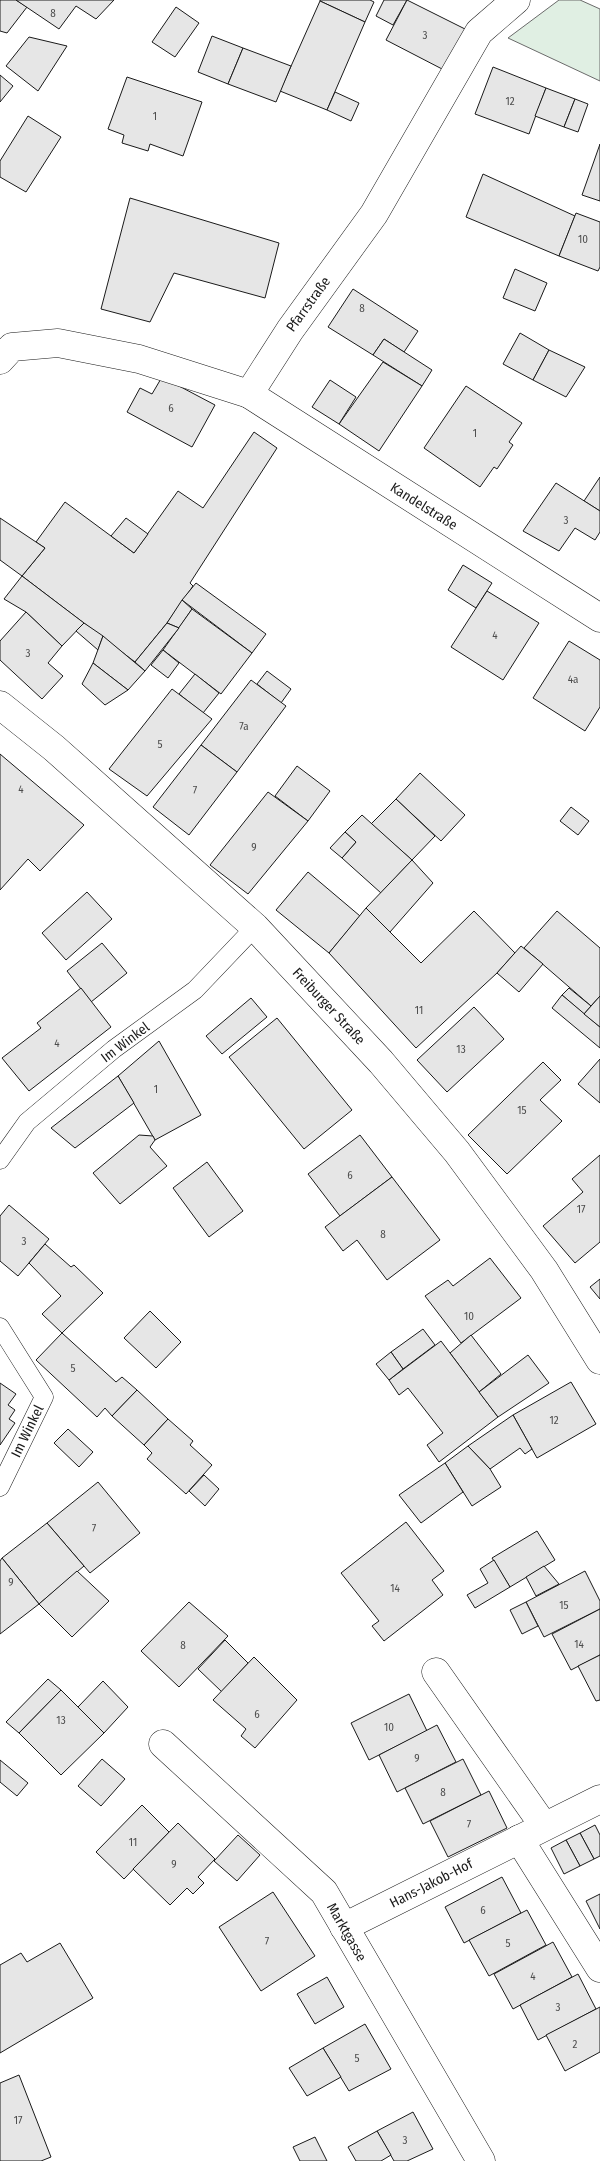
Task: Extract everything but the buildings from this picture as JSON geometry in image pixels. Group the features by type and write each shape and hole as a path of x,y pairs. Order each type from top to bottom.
{"street":[{"name":"Pfarrstraße","path":"249,394 290,330 374,214 479,32 516,0"},
{"path":"0,360 12,347 58,343 139,359 249,394"},
{"name":"Kandelstraße","path":"249,394 600,618"},
{"name":"Freiburger Straße","path":"0,705 54,748 254,927 381,1062 457,1152 544,1270 600,1358"},
{"path":"436,1672 544,1826"},
{"name":"Marktgasse","path":"162,1744 324,1892 481,2161"},
{"name":"Hans-Jakob-Hof","path":"344,1927 600,1798"},
{"path":"519,1839 600,1968"}],"lane":[{"name":"Im Winkel","path":"0,1160 27,1122 114,1049 195,990 254,927"},
{"name":"Im Winkel","path":"0,1327 44,1397 0,1486"}],"green space":[{"path":"559,0 580,0 600,9 600,81 508,38"}]}
